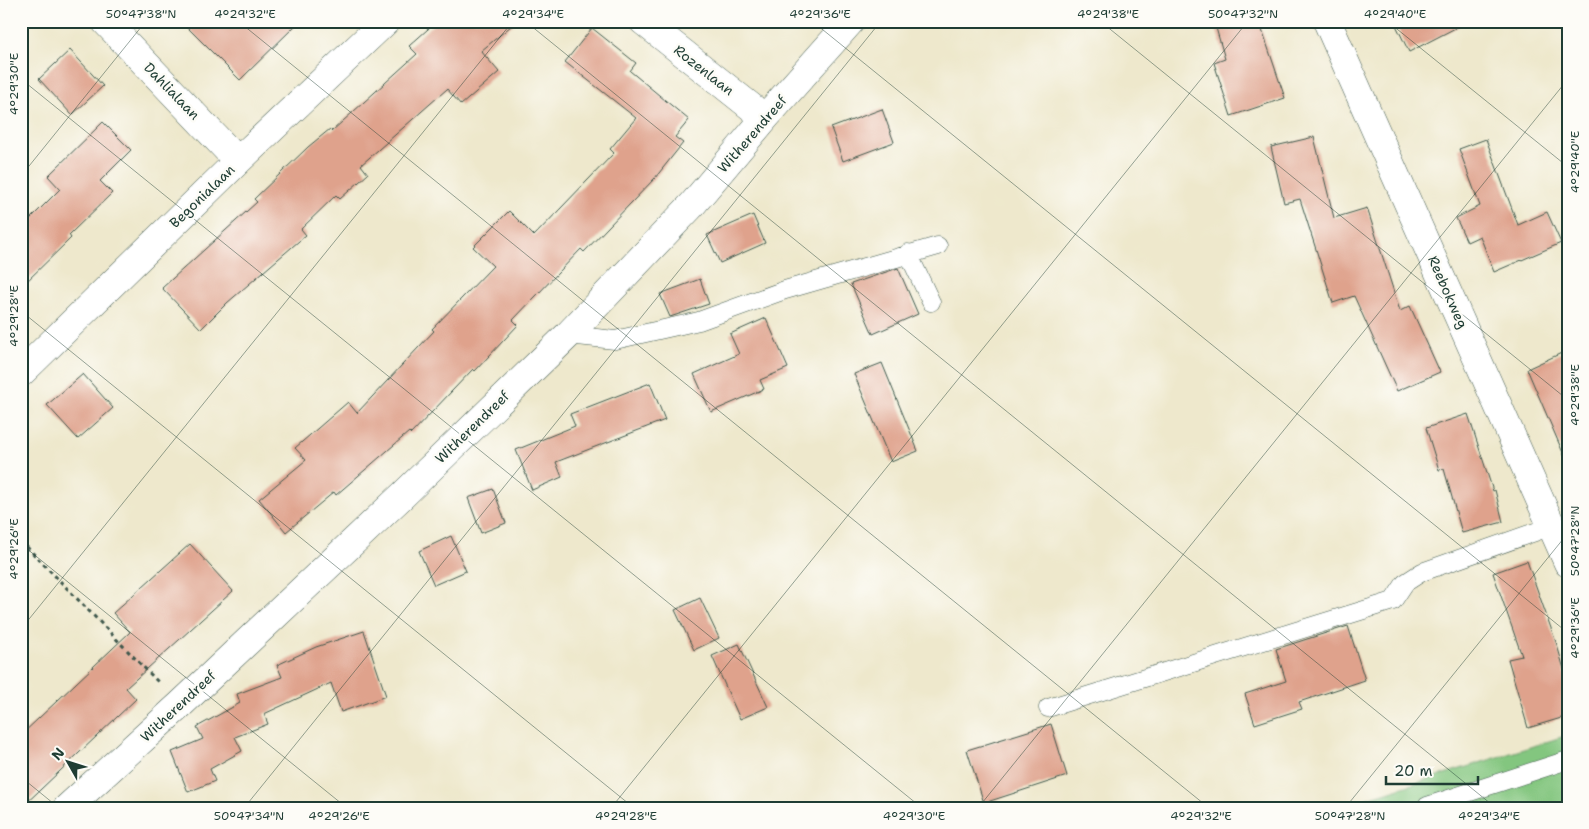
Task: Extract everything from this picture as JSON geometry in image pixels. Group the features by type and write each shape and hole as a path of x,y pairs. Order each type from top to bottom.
{"street":[{"name":"Dahlialaan","path":"105,21 238,161"},
{"name":"Begonialaan","path":"21,373 238,161 386,21"},
{"name":"Rozenlaan","path":"642,21 765,118"},
{"name":"Witherendreef","path":"67,808 180,705 403,495 568,335 692,205 765,118 851,21"},
{"name":"Reebokweg","path":"1327,21 1568,563"}],"lane":[{"path":"568,335 615,340 699,321 785,290 908,253 938,246"},
{"path":"908,253 931,302"},
{"path":"1048,708 1393,601 1405,584 1422,572 1552,526"},
{"path":"1427,806 1568,760"}],"path":[{"path":"21,541 180,705"}],"green space":[{"path":"1568,735 1568,808 1369,808 1365,799"}],"building":[{"path":"181,21 300,21 240,80"},
{"path":"437,21 517,21 481,51 499,72 461,105 447,89 361,165 368,174 340,199 336,195 301,229 306,235 227,303 201,329 162,288 257,202 254,199 308,147 330,129 332,131 417,54 409,46"},
{"path":"1214,21 1259,21 1285,98 1231,116 1214,63 1225,59"},
{"path":"1394,21 1469,21 1409,52"},
{"path":"592,28 636,63 630,71 689,120 675,137 683,143 655,178 584,252 581,249 513,320 518,325 475,371 473,369 411,434 409,432 336,495 334,492 286,532 259,499 306,460 295,448 348,402 357,413 434,331 432,329 493,266 473,247 509,211 534,236 614,153 610,149 636,118 565,62"},
{"path":"70,50 103,86 72,115 39,79"},
{"path":"882,109 894,142 843,161 831,128"},
{"path":"103,122 131,150 100,181 112,193 69,235 71,238 21,287 21,228 60,189 48,176"},
{"path":"1314,137 1334,218 1367,208 1400,311 1410,306 1440,372 1397,391 1354,296 1333,303 1300,199 1284,203 1271,147"},
{"path":"1486,139 1518,225 1547,212 1561,243 1494,272 1480,236 1467,242 1456,218 1480,206 1459,149"},
{"path":"753,215 765,243 720,263 707,235"},
{"path":"898,268 918,314 873,334 851,284"},
{"path":"700,279 709,304 670,317 660,294"},
{"path":"766,318 788,368 760,380 764,389 711,412 694,374 739,354 730,334"},
{"path":"1568,350 1568,462 1567,462 1527,369"},
{"path":"882,363 918,451 891,462 854,374"},
{"path":"83,374 113,408 78,439 47,405"},
{"path":"650,383 665,420 556,462 562,477 532,490 516,450 575,426 570,414"},
{"path":"1468,414 1493,491 1495,490 1503,522 1462,533 1444,469 1439,470 1426,428"},
{"path":"493,489 506,523 481,533 468,498"},
{"path":"451,536 466,571 434,585 419,551"},
{"path":"190,544 233,591 126,688 136,699 21,808 21,735 130,632 113,613"},
{"path":"1527,561 1557,645 1568,683 1568,716 1528,728 1508,659 1522,656 1493,573"},
{"path":"700,598 719,638 694,650 675,610"},
{"path":"1348,626 1365,680 1299,702 1302,709 1255,724 1245,694 1286,681 1276,649"},
{"path":"364,631 386,696 341,712 331,683 264,714 268,724 235,737 242,751 210,769 215,781 188,792 172,752 203,739 197,727 240,703 237,694 282,677 277,665 316,647"},
{"path":"739,644 768,707 740,719 712,656"},
{"path":"1051,724 1067,776 984,803 967,750"}]}
